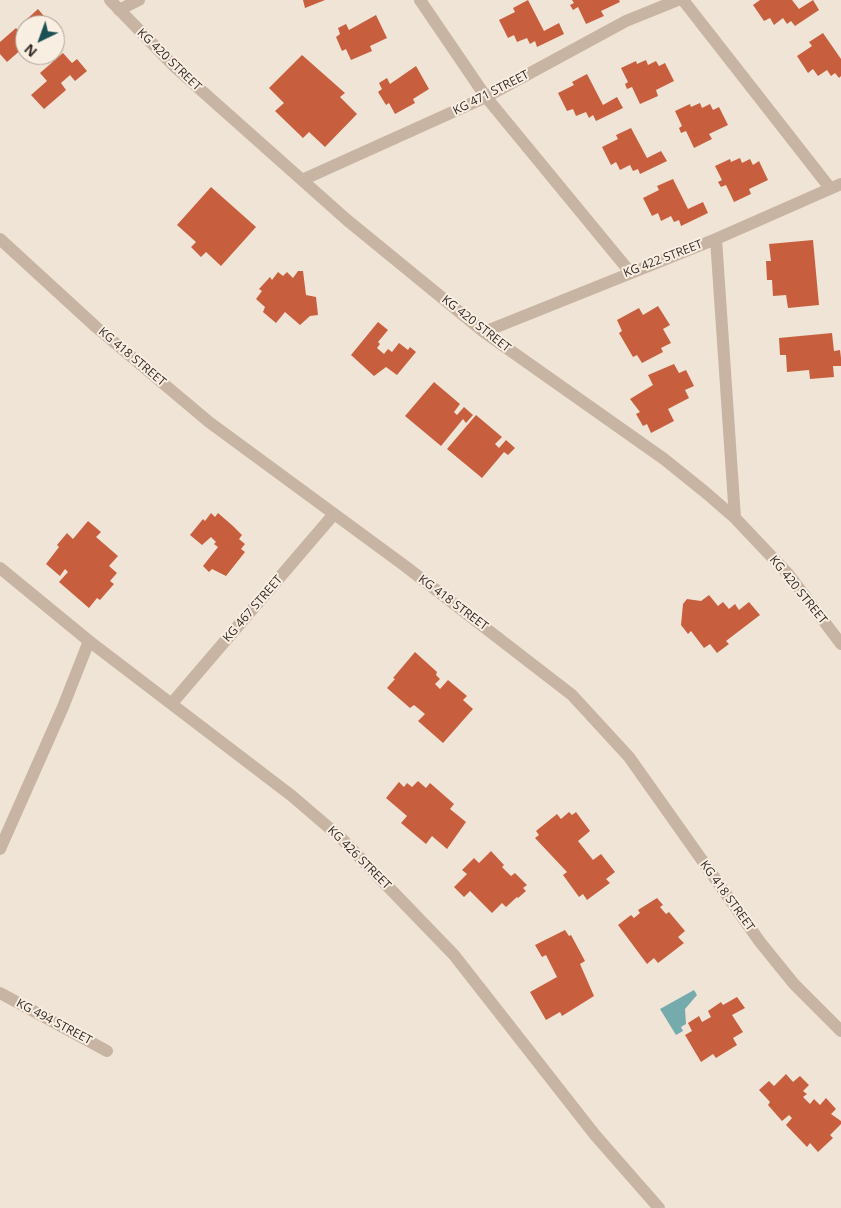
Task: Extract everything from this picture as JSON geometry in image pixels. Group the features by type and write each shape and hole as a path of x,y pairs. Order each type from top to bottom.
{"street":[{"path":"115,5 139,0"},
{"path":"420,0 486,97 630,272"},
{"name":"KG 471 STREET","path":"302,180 486,97 626,21 678,0"},
{"path":"683,0 836,186"},
{"name":"KG 420 STREET","path":"115,5 175,67 347,220 484,332 664,459 735,518 789,575 841,644"},
{"name":"KG 422 STREET","path":"484,332 716,239 836,186"},
{"name":"KG 418 STREET","path":"0,239 96,327 202,416 507,644 572,695 629,756 760,942 794,984 841,1031"},
{"path":"716,239 735,518"},
{"name":"KG 467 STREET","path":"172,703 334,514"},
{"name":"KG 426 STREET","path":"0,568 89,641 292,796 341,838 448,948 595,1134 659,1208"},
{"path":"0,849 63,707 89,641"},
{"name":"KG 494 STREET","path":"0,993 107,1051"}],"water":[{"path":"694,990 697,995 685,1009 686,1024 681,1027 683,1031 676,1035 660,1009"}],"building":[{"path":"303,0 325,0 305,8"},
{"path":"528,0 544,31 559,23 564,34 537,47 535,41 530,44 527,38 517,42 514,35 508,38 499,20 515,12 513,8"},
{"path":"572,0 619,0 620,2 601,11 604,16 586,24 578,7 573,10 570,5 574,3"},
{"path":"760,0 792,0 799,9 813,0 819,10 795,26 791,21 787,24 783,18 774,25 770,18 764,21 753,5"},
{"path":"38,9 43,15 31,15"},
{"path":"376,15 387,38 370,46 372,51 351,60 346,49 342,51 336,37 340,34 338,28 346,24 349,30"},
{"path":"15,29 15,55 7,62 0,54 0,42"},
{"path":"823,33 841,59 841,76 839,78 835,73 831,76 827,70 818,76 813,69 808,73 797,56 812,46 809,42"},
{"path":"65,55 72,63 77,59 87,71 75,81 70,75 61,83 66,90 44,109 31,95 47,81 40,73 49,65 65,65"},
{"path":"302,55 345,93 340,97 357,114 325,147 309,132 303,138 275,111 284,103 269,88"},
{"path":"646,60 648,65 656,61 659,66 665,63 674,81 656,90 658,96 640,104 632,87 627,89 625,84 628,82 621,68 636,61 637,64"},
{"path":"416,66 429,89 413,99 415,103 395,114 389,103 386,105 378,92 382,89 379,83 387,78 390,84"},
{"path":"587,74 603,105 617,97 623,108 596,121 593,115 589,118 586,112 576,116 573,109 567,111 558,93 574,85 572,82"},
{"path":"700,103 702,108 710,104 713,110 719,107 728,125 709,134 712,139 694,148 686,131 681,133 679,128 682,126 675,111 690,104 691,107"},
{"path":"631,128 647,158 661,151 667,161 640,174 638,169 633,171 630,165 620,170 616,162 611,165 602,147 618,139 616,135"},
{"path":"740,158 742,163 750,159 753,165 759,161 768,180 749,189 751,194 734,202 726,185 721,187 718,182 722,180 715,166 730,159 731,162"},
{"path":"673,179 688,209 703,202 708,213 681,226 679,220 674,222 671,216 661,221 658,213 652,216 643,198 659,190 657,186"},
{"path":"211,187 256,227 221,266 206,252 201,257 191,247 196,242 177,225"},
{"path":"813,240 819,305 788,308 786,295 773,296 772,280 767,280 766,261 771,261 769,244"},
{"path":"298,271 303,271 306,295 316,297 318,315 310,316 300,325 285,312 276,323 263,312 265,307 256,299 262,291 259,289 270,277 272,280 278,272 283,276 287,272 293,278"},
{"path":"658,306 670,325 663,329 671,343 661,348 663,352 642,363 637,355 633,357 619,333 622,331 617,320 639,308 643,315"},
{"path":"378,322 388,330 378,342 380,344 377,348 384,354 388,349 392,352 399,343 408,350 410,347 416,352 397,375 386,367 374,376 351,355"},
{"path":"832,333 834,351 840,350 841,358 841,366 833,366 834,377 810,379 809,370 787,372 786,355 780,355 779,338"},
{"path":"674,364 679,373 686,370 694,386 685,390 689,398 668,409 674,421 651,433 647,424 643,426 636,414 640,412 630,399 653,385 648,375"},
{"path":"434,382 460,404 454,412 457,415 464,407 473,415 466,423 463,419 441,446 405,416"},
{"path":"476,415 502,437 495,444 499,448 506,440 515,448 508,455 504,452 482,478 447,449"},
{"path":"211,513 215,517 218,513 233,526 242,535 239,539 245,544 241,549 245,552 226,576 212,569 209,572 203,566 218,547 214,544 216,542 211,537 202,545 190,535 203,519 205,521"},
{"path":"88,521 101,532 96,537 118,556 109,566 117,573 110,581 114,584 100,600 97,598 89,608 59,582 68,572 65,569 60,576 46,564 59,547 57,545 67,533 73,539"},
{"path":"709,595 718,606 723,602 729,609 735,604 739,610 749,602 760,615 726,641 729,644 717,653 710,644 704,648 691,631 688,634 681,625 683,604 687,599 701,601"},
{"path":"415,652 437,672 436,675 440,679 435,684 440,689 448,680 467,696 463,700 473,709 443,743 418,721 425,714 414,705 410,708 387,688"},
{"path":"418,781 426,788 430,783 454,804 450,809 466,822 447,849 432,836 426,844 401,823 407,816 386,798 399,782 404,787 407,783 412,787"},
{"path":"569,812 572,815 576,812 590,831 578,841 593,860 601,854 615,872 606,879 610,883 587,900 583,894 579,897 563,875 567,872 535,838 539,835 536,831 557,814 561,819"},
{"path":"491,851 511,876 515,873 527,885 523,888 526,891 518,898 506,907 502,903 492,913 470,891 464,897 454,887 467,874 462,870 474,858 479,863"},
{"path":"657,898 663,905 660,907 666,914 669,912 685,931 678,937 684,943 658,963 654,958 647,964 618,925 631,915 634,918 640,913 638,910"},
{"path":"565,930 569,936 571,935 585,961 580,964 594,996 562,1016 560,1012 546,1020 530,992 557,977 546,955 542,957 535,945"},
{"path":"737,997 745,1008 732,1015 743,1032 733,1038 737,1045 716,1058 713,1054 701,1062 685,1035 692,1031 688,1023 699,1016 702,1022 711,1017 708,1011 721,1002 723,1005"},
{"path":"786,1074 793,1082 800,1076 809,1085 803,1091 807,1094 803,1097 810,1104 814,1099 820,1105 826,1098 836,1109 831,1114 841,1121 841,1124 830,1135 833,1138 818,1152 810,1143 807,1147 786,1125 792,1118 789,1115 782,1121 768,1105 770,1102 759,1090 769,1081 774,1086"}]}
